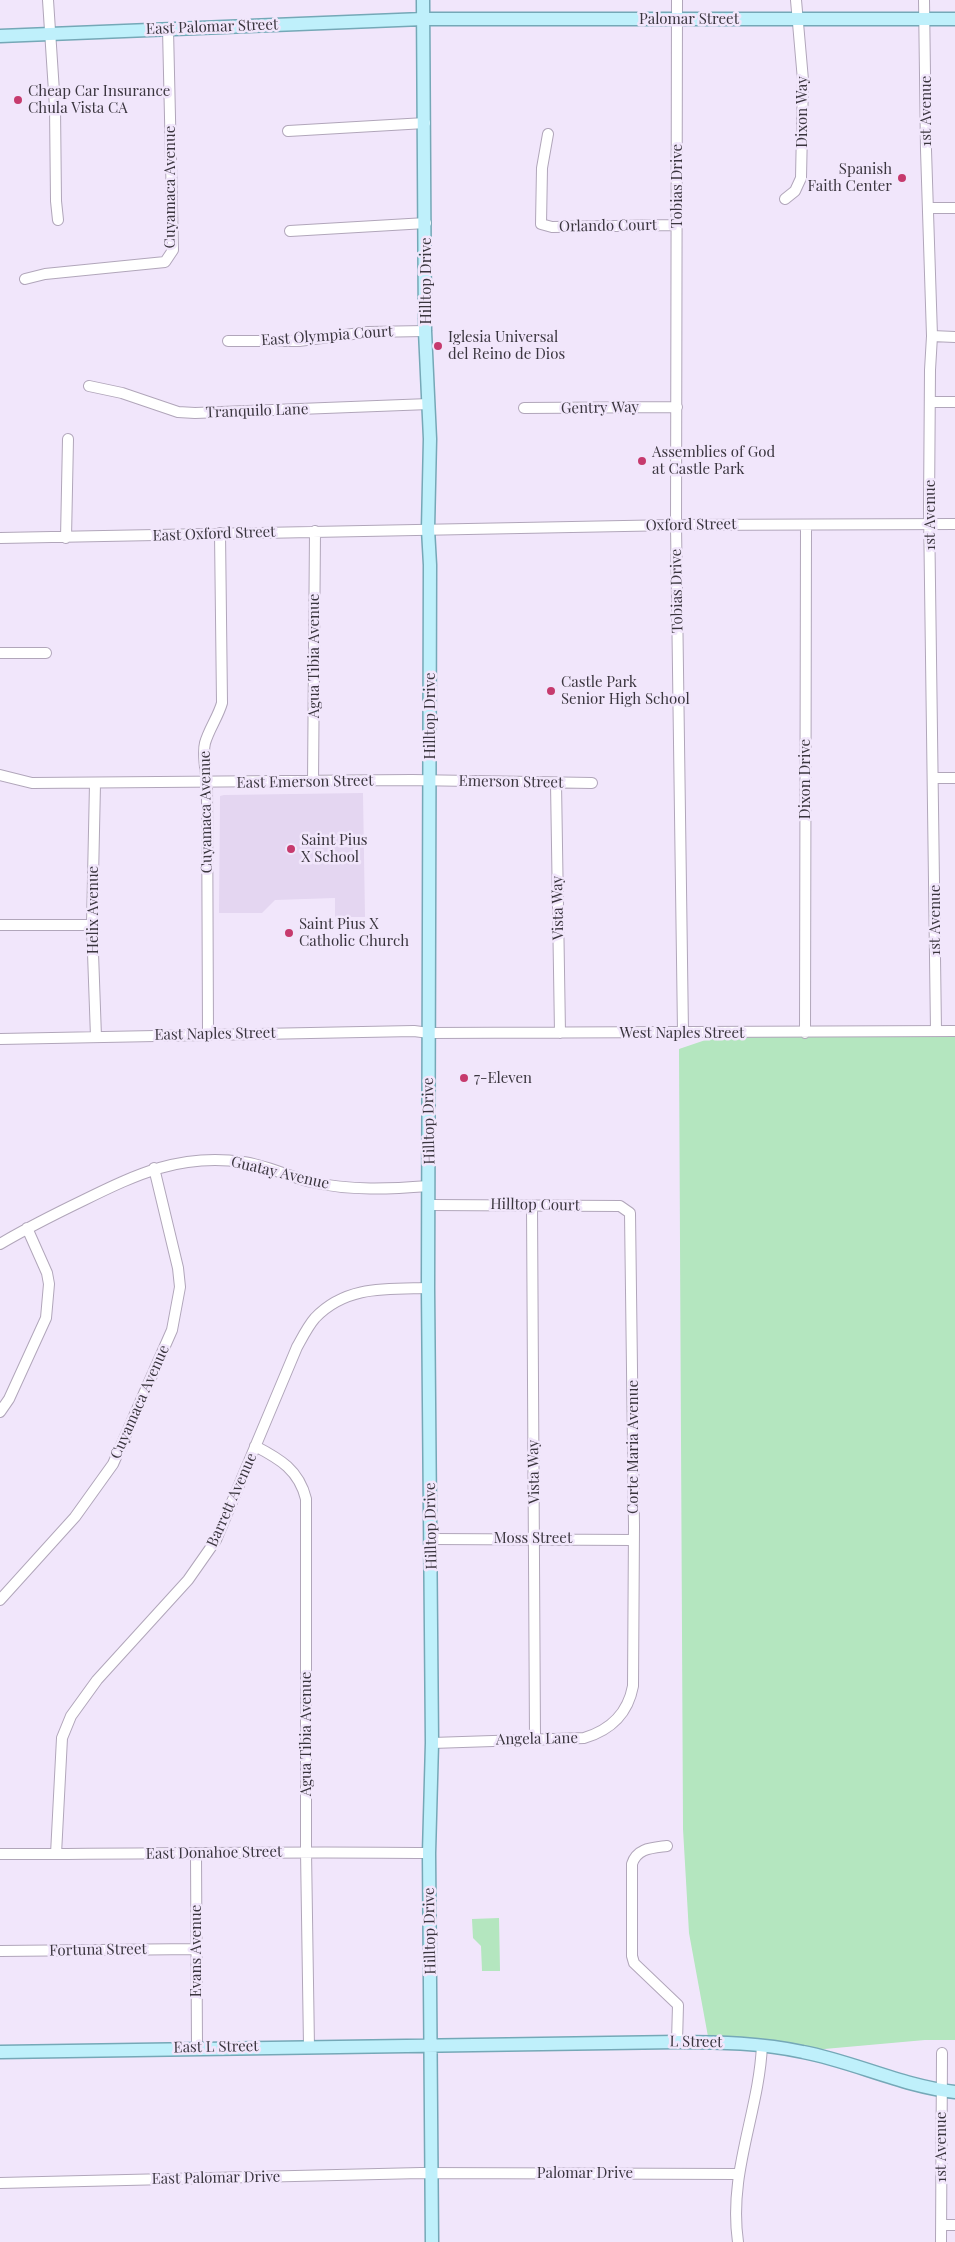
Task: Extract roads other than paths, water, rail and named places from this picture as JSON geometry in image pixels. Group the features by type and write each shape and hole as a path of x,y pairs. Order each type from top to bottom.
{"main road":[{"name":"Hilltop Drive","path":"423,0 426,223 425,331 430,439 428,529 430,565 430,1205 428,1288 432,1742 429,1852 433,2174 432,2242"},
{"name":"East Palomar Street","path":"0,36 423,18"},
{"name":"Palomar Street","path":"423,18 955,19"},
{"name":"L Street","path":"432,2045 678,2042 762,2045 805,2052 889,2078 955,2092"},
{"name":"East L Street","path":"0,2052 432,2045"}],"street":[{"path":"48,0 55,107 58,220"},
{"name":"Tobias Drive","path":"676,0 676,525 682,1032"},
{"name":"Dixon Way","path":"785,199 795,191 802,178 803,80 796,0"},
{"name":"1st Avenue","path":"924,0 932,336 930,370 930,524 936,1031"},
{"name":"Cuyamaca Avenue","path":"25,279 45,274 165,262 170,256 173,250 168,29"},
{"path":"288,131 425,123"},
{"name":"Orlando Court","path":"548,134 542,168 541,224 552,227 677,225"},
{"path":"928,208 955,208"},
{"path":"290,230 426,223"},
{"name":"East Olympia Court","path":"228,341 299,341 368,332 425,331"},
{"path":"932,336 955,337"},
{"name":"Tranquilo Lane","path":"89,386 122,393 178,412 195,413 429,404"},
{"path":"931,402 955,402"},
{"name":"Gentry Way","path":"524,408 677,407"},
{"path":"66,538 68,439"},
{"name":"Dixon Drive","path":"805,1033 806,524"},
{"name":"Oxford Street","path":"428,529 676,525 955,524"},
{"name":"East Oxford Street","path":"0,538 428,529"},
{"name":"Agua Tibia Avenue","path":"313,782 315,531"},
{"name":"Cuyamaca Avenue","path":"208,1034 207,783 205,743 219,714 222,703 220,534"},
{"path":"0,653 46,653"},
{"name":"East Emerson Street","path":"0,776 32,783 95,784 430,781"},
{"path":"934,778 955,778"},
{"name":"Emerson Street","path":"430,781 592,783"},
{"name":"Vista Way","path":"556,783 560,1033"},
{"name":"Helix Avenue","path":"95,784 92,925 96,1037"},
{"path":"0,925 92,925"},
{"name":"East Naples Street","path":"0,1039 414,1031 429,1033"},
{"name":"West Naples Street","path":"429,1033 955,1031"},
{"name":"Guatay Avenue","path":"0,1244 27,1228 135,1175 154,1168 178,1163 219,1160 244,1162 298,1179 363,1189 429,1186"},
{"name":"Cuyamaca Avenue","path":"0,1600 75,1517 113,1464 172,1330 180,1287 178,1268 154,1168"},
{"name":"Hilltop Court","path":"430,1205 620,1206 630,1212 632,1220"},
{"name":"Vista Way","path":"532,1205 535,1739"},
{"name":"Corte Maria Avenue","path":"632,1220 634,1674"},
{"path":"0,1412 9,1399 46,1318 49,1284 47,1273 27,1228"},
{"name":"Barrett Avenue","path":"56,1854 62,1738 71,1716 97,1680 188,1580 216,1540 296,1347 315,1318 340,1298 349,1294 366,1290 428,1288"},
{"name":"Agua Tibia Avenue","path":"255,1446 280,1459 292,1469 301,1482 306,1498 306,1851 309,2047"},
{"name":"Moss Street","path":"431,1538 634,1540"},
{"name":"Angela Lane","path":"432,1742 584,1738 609,1727 621,1716 629,1702 634,1674"},
{"path":"667,1846 643,1850 634,1857 632,1864 632,1956 634,1963 678,2004 678,2042"},
{"name":"East Donahoe Street","path":"0,1854 196,1854 306,1851 429,1852"},
{"name":"Evans Avenue","path":"196,1854 197,2048"},
{"name":"Fortuna Street","path":"0,1951 196,1949"},
{"path":"738,2242 738,2174 758,2085 762,2045"},
{"name":"1st Avenue","path":"942,2052 942,2242"},
{"name":"Palomar Drive","path":"433,2174 738,2174"},
{"name":"East Palomar Drive","path":"0,2183 433,2174"},
{"path":"942,2225 955,2225"}],"place":[{"name":"Cheap Car Insurance Chula Vista CA","path":"18,100"},
{"name":"Spanish Faith Center","path":"902,178"},
{"name":"Iglesia Universal del Reino de Dios","path":"438,346"},
{"name":"Assemblies of God at Castle Park","path":"642,461"},
{"name":"Castle Park Senior High School","path":"551,691"},
{"name":"Saint Pius X School","path":"291,849"},
{"name":"Saint Pius X Catholic Church","path":"289,933"},
{"name":"7-Eleven","path":"464,1078"}]}
